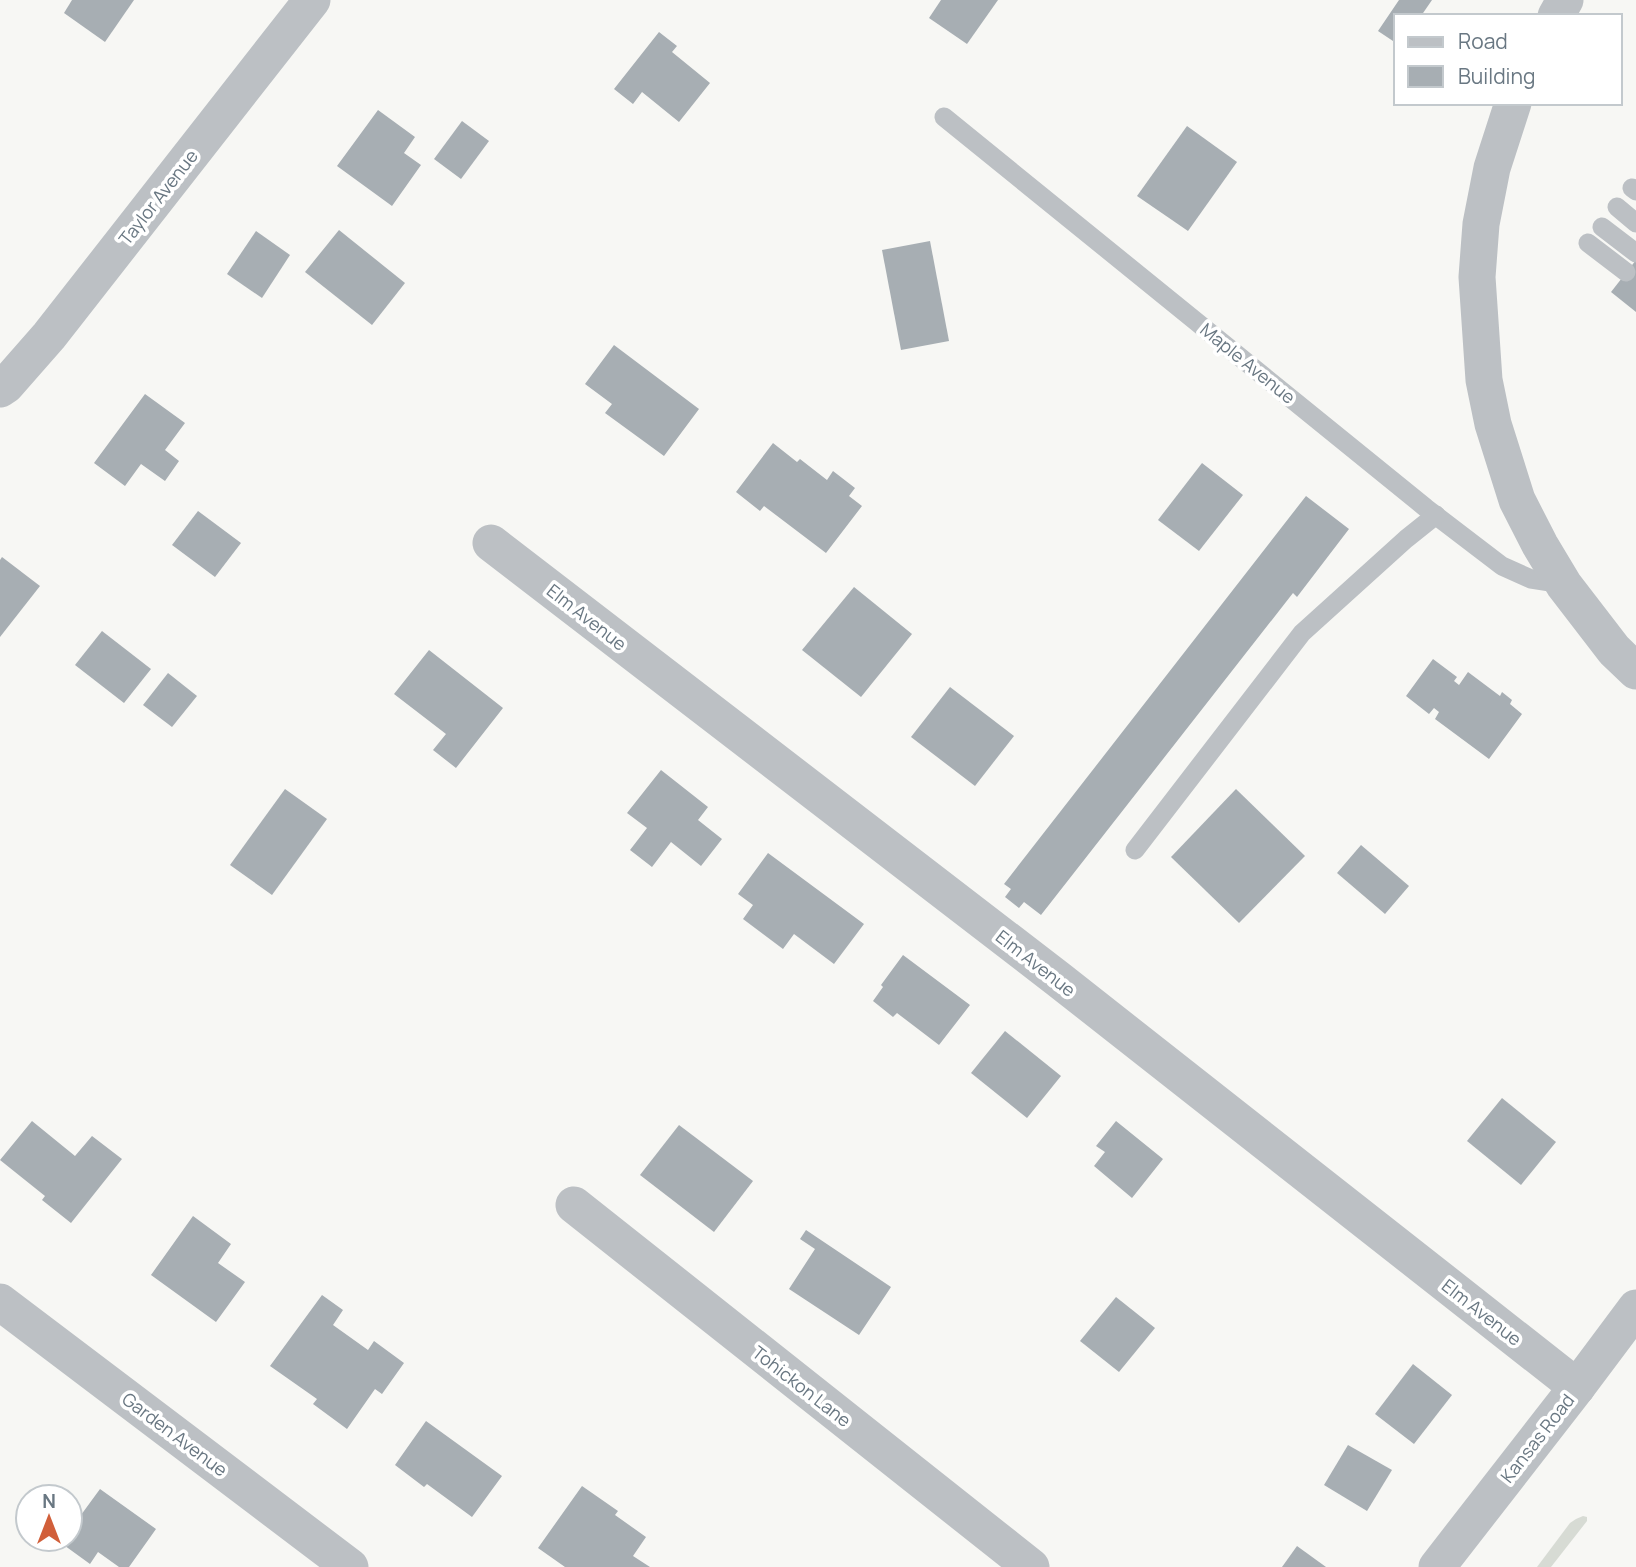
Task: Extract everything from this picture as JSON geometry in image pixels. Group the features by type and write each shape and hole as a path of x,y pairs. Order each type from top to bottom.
{"street":[{"name":"Taylor Avenue","path":"0,389 49,336 312,0"},
{"path":"1512,105 1492,168 1481,223 1477,277 1484,380 1493,424 1517,500 1540,545 1564,585 1614,650 1636,671"},
{"name":"Elm Avenue","path":"491,544 1058,979 1577,1387"},
{"name":"Tohickon Lane","path":"574,1205 1031,1567"},
{"name":"Garden Avenue","path":"0,1302 350,1567"},
{"name":"Kansas Road","path":"1437,1567 1636,1308"}],"lane":[{"name":"Maple Avenue","path":"944,117 1502,566 1531,579 1564,585"},
{"path":"1617,207 1636,223"},
{"path":"1602,227 1636,253"},
{"path":"1588,243 1626,272"},
{"path":"1135,850 1302,633 1436,515"}],"shaded area":[{"path":"1583,1516 1587,1517 1587,1521 1551,1567 1537,1567 1570,1523"}],"building":[{"path":"72,0 134,0 105,42 64,13"},
{"path":"941,0 998,0 967,44 929,18"},
{"path":"1399,0 1432,0 1422,14 1394,14 1394,42 1378,31"},
{"path":"659,32 677,46 672,52 710,83 679,122 642,92 633,104 614,89"},
{"path":"378,110 415,137 404,153 421,165 392,206 337,166"},
{"path":"462,121 489,141 461,179 434,159"},
{"path":"1187,126 1237,162 1188,231 1137,196"},
{"path":"339,230 405,283 372,325 305,272"},
{"path":"256,231 290,255 262,298 227,274"},
{"path":"930,241 949,341 901,350 882,250"},
{"path":"1636,260 1636,312 1611,292"},
{"path":"614,345 699,409 664,456 605,413 612,404 585,384"},
{"path":"145,394 185,423 165,450 179,461 165,481 141,464 125,486 94,463"},
{"path":"773,443 797,462 800,459 827,480 833,471 855,488 849,496 862,506 826,553 764,506 760,511 736,492"},
{"path":"1202,463 1243,495 1199,551 1158,520"},
{"path":"1306,496 1349,529 1297,597 1293,593 1041,915 1024,902 1019,908 1005,897 1011,889 1004,884"},
{"path":"198,511 241,543 215,577 172,545"},
{"path":"2,557 40,586 0,637 0,560"},
{"path":"854,587 912,634 861,697 802,650"},
{"path":"102,631 151,669 124,703 75,665"},
{"path":"429,650 503,708 456,768 433,750 446,734 394,694"},
{"path":"1433,659 1457,677 1454,681 1459,685 1468,672 1500,696 1502,692 1512,700 1510,704 1522,714 1489,759 1435,719 1439,712 1434,708 1429,714 1406,696"},
{"path":"168,673 197,696 172,727 143,705"},
{"path":"950,687 1014,736 975,786 911,737"},
{"path":"661,770 708,807 698,820 722,839 701,866 671,842 652,867 630,850 647,828 627,813"},
{"path":"285,789 327,819 272,895 230,865"},
{"path":"1236,789 1305,856 1239,923 1171,857"},
{"path":"1361,845 1409,886 1385,914 1337,873"},
{"path":"768,853 864,924 834,964 794,934 783,949 743,919 753,905 738,894"},
{"path":"903,955 970,1005 939,1045 897,1013 893,1017 873,1001"},
{"path":"1005,1031 1061,1076 1027,1118 971,1073"},
{"path":"1502,1098 1556,1142 1521,1185 1467,1141"},
{"path":"32,1121 75,1156 92,1136 122,1159 71,1223 42,1200 45,1196 0,1160"},
{"path":"1116,1121 1163,1159 1132,1198 1094,1166 1105,1152 1096,1146"},
{"path":"679,1125 753,1181 714,1232 640,1175"},
{"path":"193,1216 231,1244 218,1263 245,1282 216,1322 151,1275"},
{"path":"806,1230 891,1287 859,1335 789,1289 815,1249 800,1239"},
{"path":"322,1295 343,1310 333,1325 368,1350 374,1341 404,1363 382,1394 375,1389 347,1429 313,1404 317,1399 270,1366"},
{"path":"1116,1297 1155,1328 1119,1372 1080,1341"},
{"path":"1413,1364 1452,1395 1414,1444 1375,1414"},
{"path":"426,1421 502,1476 472,1517 427,1484 424,1487 395,1465"},
{"path":"1348,1445 1392,1470 1367,1511 1324,1485"},
{"path":"582,1486 618,1511 615,1515 646,1537 633,1556 650,1567 565,1567 538,1548"},
{"path":"100,1489 156,1529 129,1567 119,1567 98,1552 90,1564 75,1553 84,1553 84,1511"},
{"path":"1297,1546 1326,1567 1282,1567"}]}
